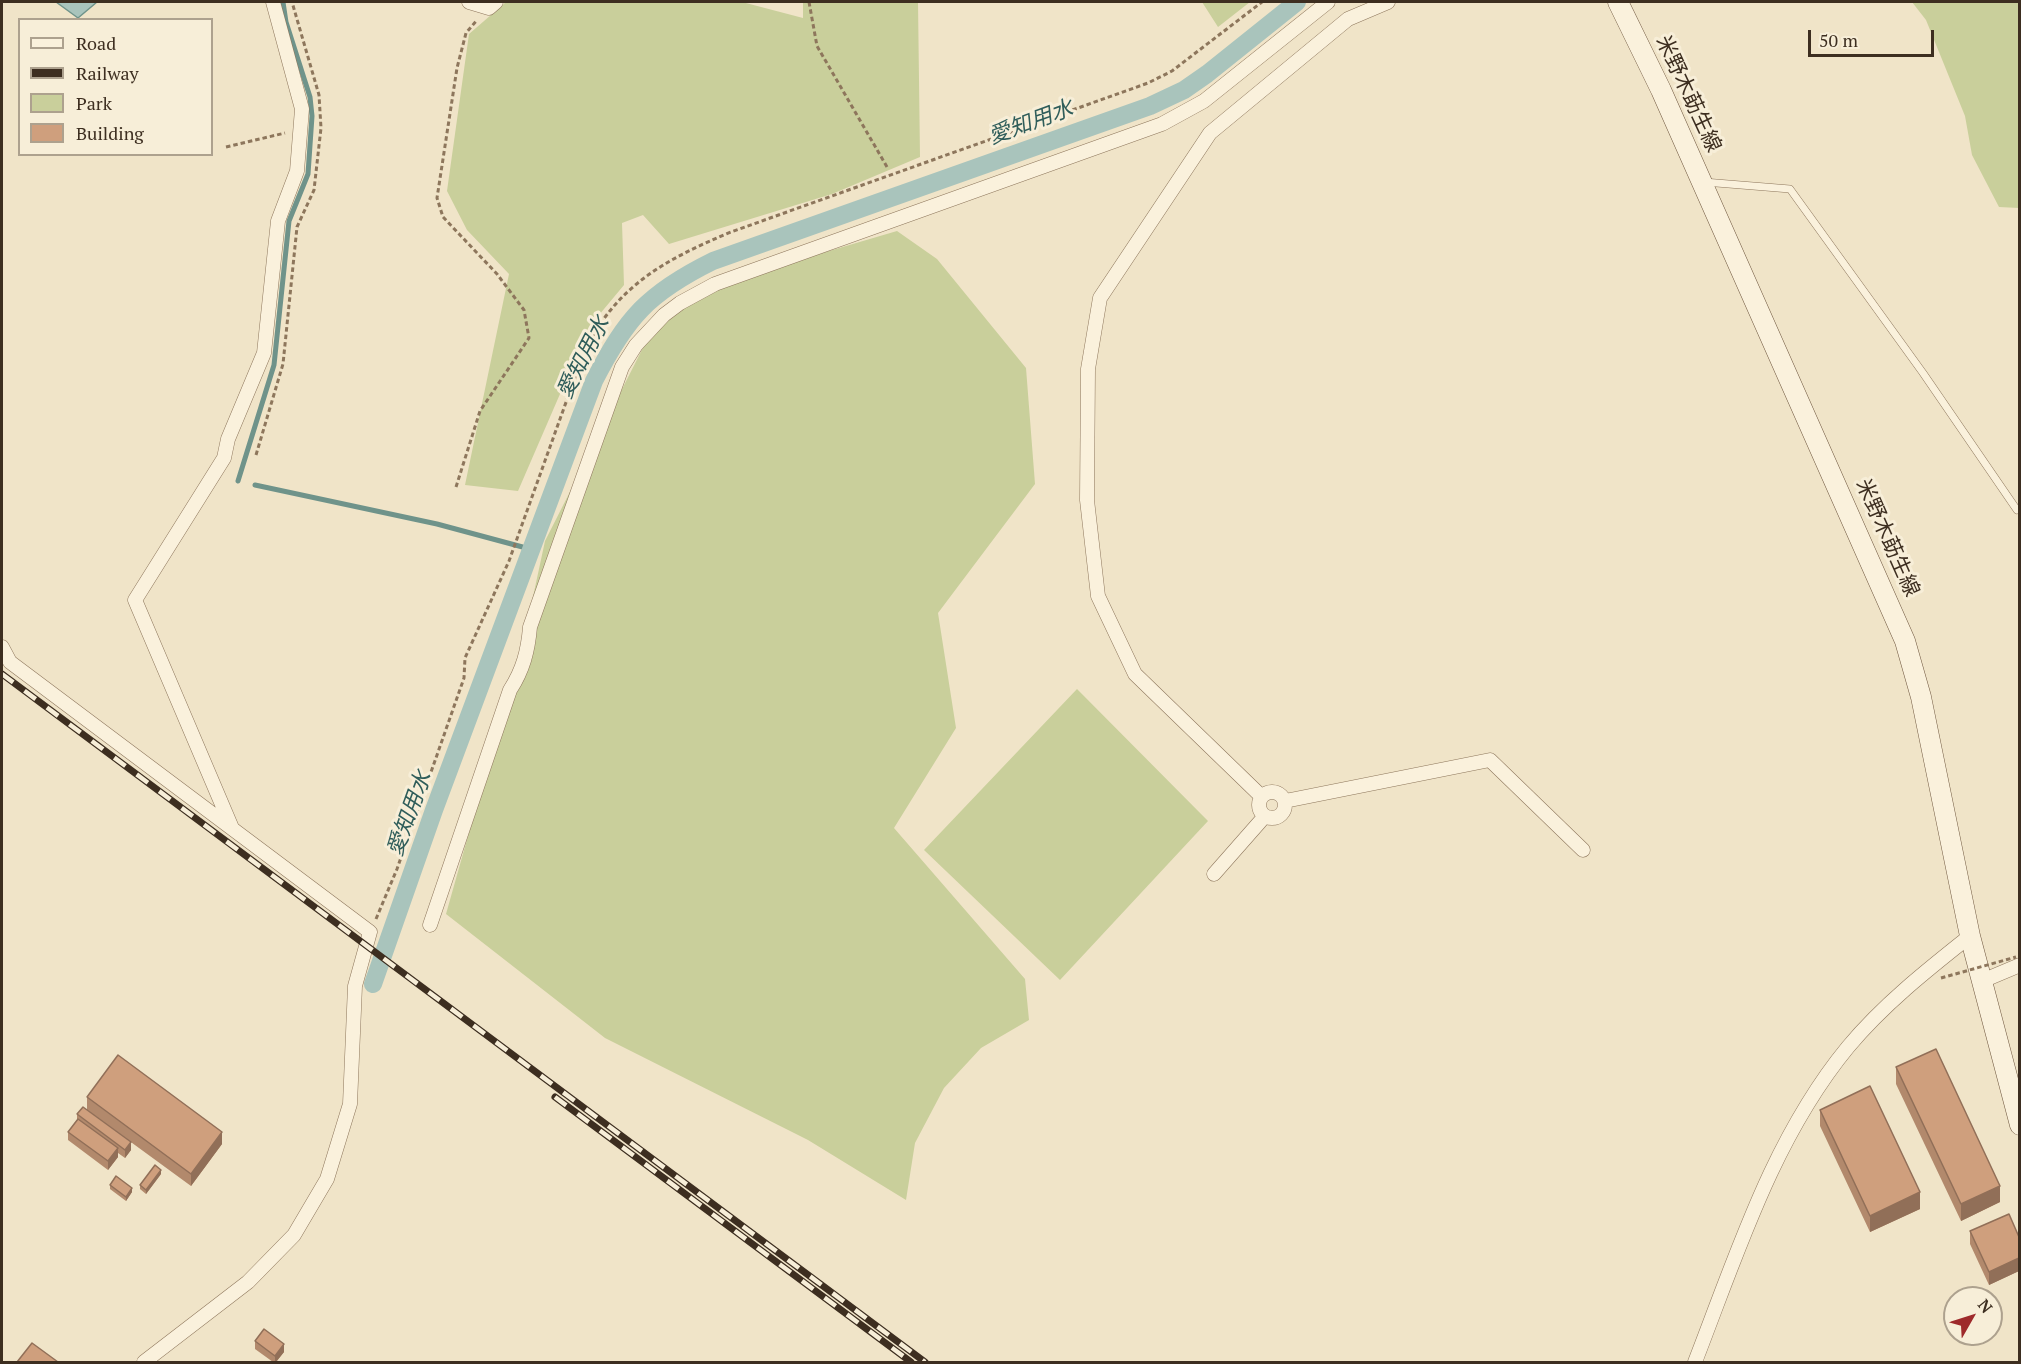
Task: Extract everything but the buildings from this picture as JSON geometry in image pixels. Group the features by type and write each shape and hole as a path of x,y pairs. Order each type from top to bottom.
{"main road":[{"name":"米野木莇生線","path":"1618,2 1702,182 1905,641 1921,697 1970,936 2019,1125"}],"street":[{"path":"233,830 135,600 224,458 228,439 264,353 278,221 297,171 302,110 273,2"},
{"path":"469,2 492,5"},
{"path":"430,925 510,690 520,674 528,647 530,627 615,383 636,345 655,324 680,303 715,284 1162,124 1204,102 1328,2"},
{"path":"1261,796 1135,674 1098,596 1087,500 1088,369 1100,298 1210,133 1348,19 1388,2"},
{"path":"2,646 10,662 370,932 355,986 350,1104 327,1179 294,1235 248,1282 144,1362"},
{"path":"1285,801 1490,760 1583,850"},
{"path":"1214,874 1265,816 1278,816 1284,810 1285,801 1280,794 1272,791 1261,796"},
{"path":"1261,796 1259,809 1265,816"},
{"path":"1695,1362 1749,1223 1788,1135 1848,1048 1922,975 1970,936"},
{"path":"1982,981 2018,961"}],"lane":[{"path":"1702,182 1790,189 1923,373 2017,510"}],"path":[{"path":"256,454 283,364 297,227 314,190 321,128 319,95 292,2"},
{"path":"809,2 817,45 887,167"},
{"path":"370,932 397,869 464,678 465,658 509,561 583,355 595,329 616,302 656,268 689,249 1148,83 1172,71 1262,2"},
{"path":"456,487 480,411 529,338 524,310 497,274 443,217 437,198 457,68 466,33 492,5"},
{"path":"226,147 292,131 300,132"},
{"path":"1941,978 2018,961"}],"green space":[{"path":"506,2 742,2 803,18 803,2 918,2 920,157 832,194 669,244 643,215 622,223 624,285 589,327 518,491 465,485 509,274 467,230 447,191 469,34"},
{"path":"1202,2 1250,2 1218,27"},
{"path":"1912,2 2019,2 2019,208 1999,207 1972,155 1965,116 1926,20"},
{"path":"897,231 937,259 1026,368 1035,484 938,613 956,728 894,828 1025,979 1029,1020 981,1048 944,1088 915,1143 906,1200 808,1140 605,1038 446,914 525,634 545,541 653,328 720,283"},
{"path":"1077,689 1208,821 1060,980 924,850"}],"water":[{"path":"56,2 97,2 78,18"}],"waterway":[{"path":"238,481 274,365 289,221 308,174 312,116 310,97 286,22 283,2"},
{"name":"愛知用水","path":"373,984 434,810 594,381 617,340 641,309 671,284 713,261 1150,106 1184,90 1207,74 1297,2"},
{"path":"255,485 437,524 530,549"}],"railway":[{"path":"2,674 925,1362"},
{"path":"555,1097 911,1362"}]}
